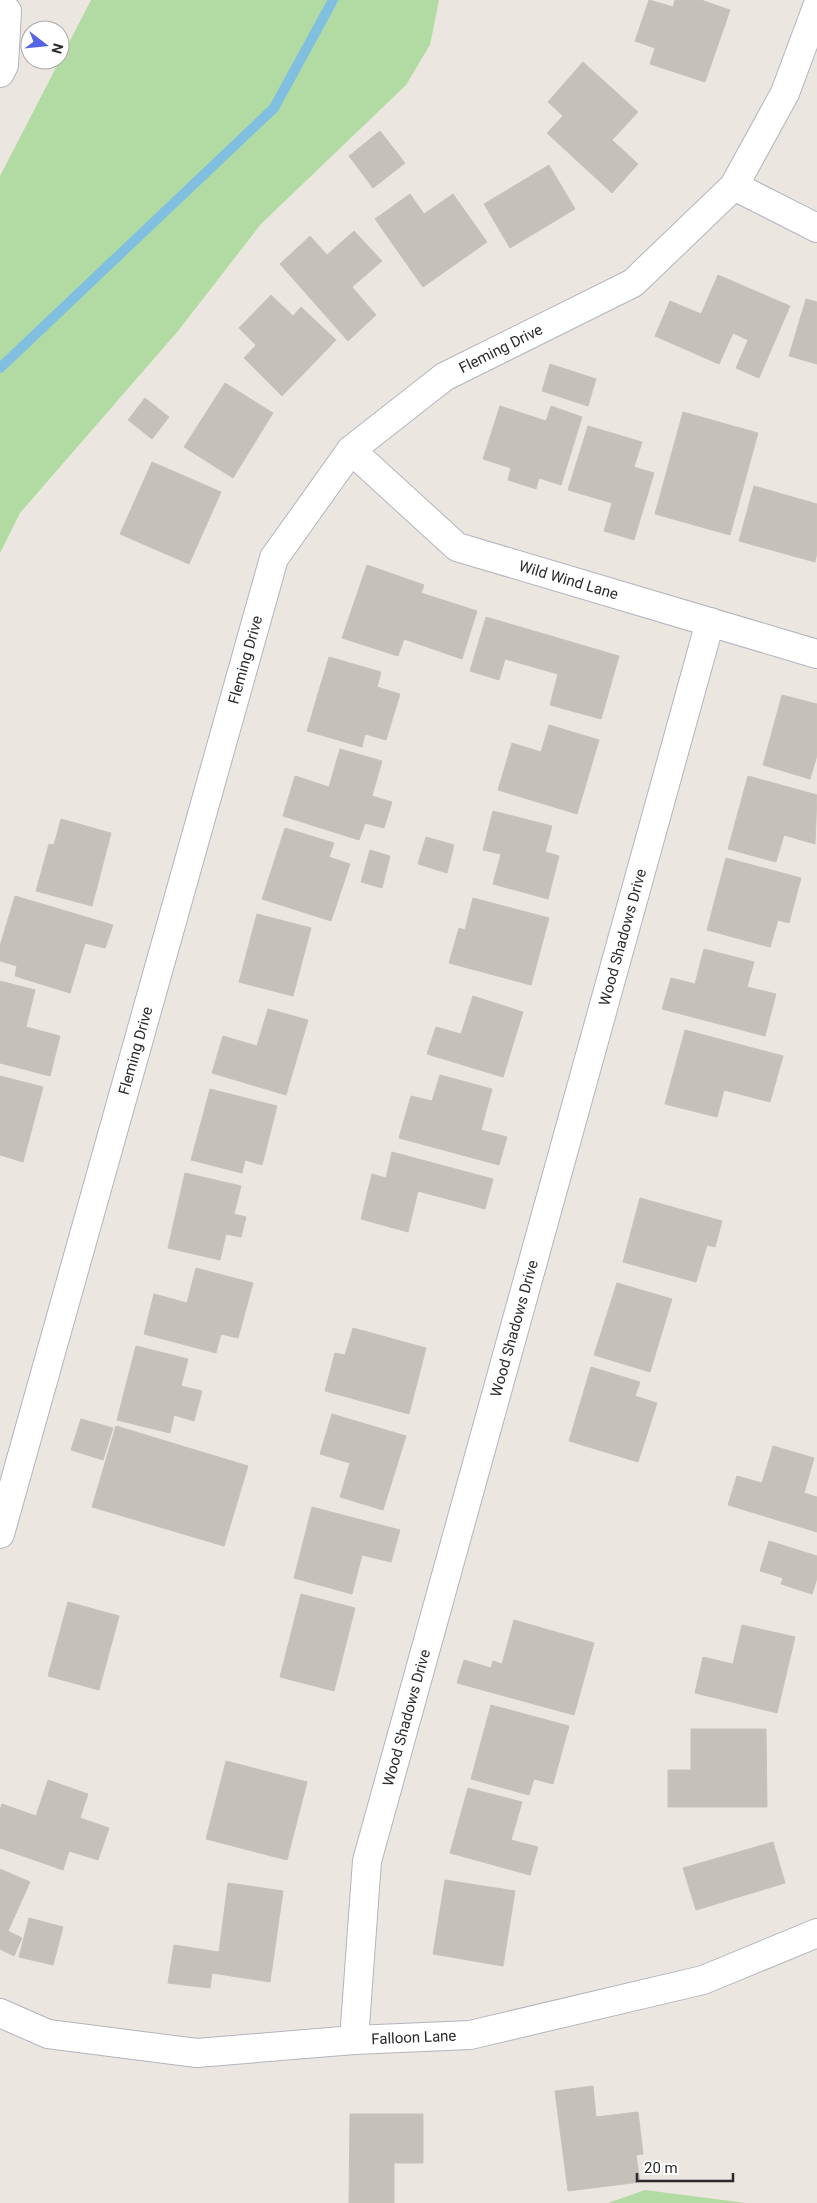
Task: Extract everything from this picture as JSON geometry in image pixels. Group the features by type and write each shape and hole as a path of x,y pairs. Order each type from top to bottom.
{"street":[{"path":"0,6 7,11 4,65 0,72"},
{"name":"Fleming Drive","path":"0,1534 274,558 351,450 444,377 633,283 734,186 785,92 817,7"},
{"path":"734,186 817,228"},
{"name":"Wild Wind Lane","path":"351,450 457,547 817,654"},
{"name":"Wood Shadows Drive","path":"354,2040 367,1861 710,622"},
{"name":"Falloon Lane","path":"0,2013 48,2034 197,2053 354,2040 470,2035 702,1980 817,1933"}],"green space":[{"path":"91,0 439,0 430,45 406,85 261,224 178,331 20,513 0,553 0,176 55,70 70,70 70,41"},
{"path":"645,2190 746,2203 608,2203"}],"building":[{"path":"649,0 673,7 675,0 701,0 730,10 705,82 650,64 655,48 635,41"},
{"path":"583,62 638,112 612,140 638,164 612,193 547,133 563,116 548,102"},
{"path":"380,131 405,163 373,188 349,156"},
{"path":"549,165 575,209 510,248 484,204"},
{"path":"410,194 424,214 453,194 487,242 423,287 375,219"},
{"path":"354,231 382,261 352,287 376,315 348,341 280,264 310,236 327,255"},
{"path":"718,275 790,306 759,378 736,368 748,340 733,333 719,364 655,336 670,301 701,314"},
{"path":"271,295 293,316 301,307 336,340 282,396 244,358 256,345 239,328"},
{"path":"806,299 817,302 817,364 789,356"},
{"path":"550,364 596,379 588,406 542,391"},
{"path":"225,383 273,413 233,478 184,447"},
{"path":"145,398 169,417 152,439 128,420"},
{"path":"500,406 546,421 551,406 582,417 561,485 539,478 536,489 508,480 511,468 483,459"},
{"path":"683,412 758,433 730,535 655,514"},
{"path":"588,426 642,442 634,467 654,473 634,540 604,531 612,503 568,490"},
{"path":"152,462 221,492 189,564 120,534"},
{"path":"754,486 817,504 817,552 815,562 739,541"},
{"path":"367,565 424,585 421,593 477,611 462,659 404,639 398,656 342,638"},
{"path":"486,617 619,656 601,719 550,705 558,674 505,659 499,680 470,671"},
{"path":"329,657 381,672 377,687 400,694 386,740 365,734 362,747 307,731"},
{"path":"782,695 817,704 817,755 810,779 763,765"},
{"path":"549,725 599,740 577,814 498,790 512,743 541,752"},
{"path":"340,749 382,761 372,796 392,802 384,828 365,823 359,840 283,816 295,776 329,787"},
{"path":"748,776 817,795 815,844 784,835 776,862 728,849"},
{"path":"493,811 552,826 545,852 559,856 548,899 493,884 501,854 483,850"},
{"path":"61,819 111,833 92,906 36,891 49,844 54,845"},
{"path":"285,828 334,843 329,857 350,864 331,921 262,899"},
{"path":"426,837 454,845 447,873 418,864"},
{"path":"370,850 390,856 382,888 361,882"},
{"path":"726,858 801,878 789,923 778,920 770,947 707,930"},
{"path":"15,896 113,925 105,948 85,943 70,993 15,976 17,966 0,961 0,946"},
{"path":"473,898 549,918 531,985 449,963 459,928 465,930"},
{"path":"257,914 311,928 293,996 239,982"},
{"path":"704,949 754,962 747,987 776,994 765,1036 662,1009 671,978 695,984"},
{"path":"0,981 35,990 26,1027 60,1036 50,1076 0,1063"},
{"path":"473,996 523,1012 503,1077 427,1054 436,1027 461,1034"},
{"path":"268,1009 308,1020 286,1095 212,1073 223,1036 257,1046"},
{"path":"685,1030 783,1056 770,1102 724,1090 717,1117 665,1104"},
{"path":"440,1075 492,1089 481,1130 507,1137 499,1165 399,1138 411,1096 432,1101"},
{"path":"0,1076 43,1087 23,1162 0,1155"},
{"path":"210,1089 277,1106 262,1165 245,1160 242,1173 191,1160"},
{"path":"392,1152 493,1179 485,1209 418,1191 408,1232 361,1219 372,1174 386,1178"},
{"path":"185,1173 241,1186 234,1214 246,1217 241,1237 226,1234 220,1260 168,1248"},
{"path":"640,1198 722,1221 715,1247 707,1245 696,1282 623,1262"},
{"path":"196,1268 253,1283 238,1338 221,1334 216,1353 144,1334 154,1294 187,1303"},
{"path":"617,1283 672,1299 650,1372 594,1355"},
{"path":"353,1328 426,1348 409,1414 325,1391 335,1353 345,1355"},
{"path":"136,1346 188,1359 181,1386 202,1391 194,1421 174,1415 170,1433 117,1420"},
{"path":"591,1367 640,1382 635,1396 657,1403 638,1462 569,1441"},
{"path":"332,1414 406,1436 383,1510 340,1497 350,1463 320,1454"},
{"path":"81,1419 113,1428 103,1460 71,1450"},
{"path":"116,1426 248,1466 224,1546 92,1507"},
{"path":"773,1446 814,1458 804,1493 817,1497 817,1532 728,1505 737,1476 762,1483"},
{"path":"312,1507 400,1530 391,1562 362,1555 352,1594 294,1578"},
{"path":"769,1541 817,1556 817,1578 812,1594 781,1584 783,1578 760,1571"},
{"path":"301,1594 355,1608 334,1691 280,1677"},
{"path":"68,1602 119,1616 99,1690 48,1676"},
{"path":"514,1620 594,1643 574,1715 457,1683 464,1660 491,1668 493,1661 502,1664"},
{"path":"742,1625 795,1637 777,1713 695,1693 703,1657 733,1664"},
{"path":"491,1705 569,1726 553,1784 534,1779 529,1795 471,1779"},
{"path":"691,1729 766,1729 767,1807 668,1807 668,1770 691,1770"},
{"path":"226,1761 307,1782 287,1860 206,1839"},
{"path":"48,1780 88,1794 80,1818 109,1828 98,1860 69,1851 63,1870 0,1848 0,1810 2,1804 36,1816"},
{"path":"468,1788 522,1802 511,1840 538,1847 530,1875 450,1853"},
{"path":"773,1842 785,1883 696,1910 683,1868"},
{"path":"0,1869 30,1882 8,1931 22,1938 14,1956 0,1949"},
{"path":"445,1880 515,1891 503,1966 433,1954"},
{"path":"228,1883 283,1891 270,1982 212,1973 210,1988 168,1983 174,1945 219,1952"},
{"path":"29,1918 63,1927 53,1965 19,1957"},
{"path":"593,2086 596,2117 638,2112 643,2154 636,2155 640,2182 568,2191 555,2091"},
{"path":"350,2114 423,2114 423,2163 394,2163 394,2203 349,2203"}],"waterway":[{"path":"0,368 274,108 333,0"}]}
